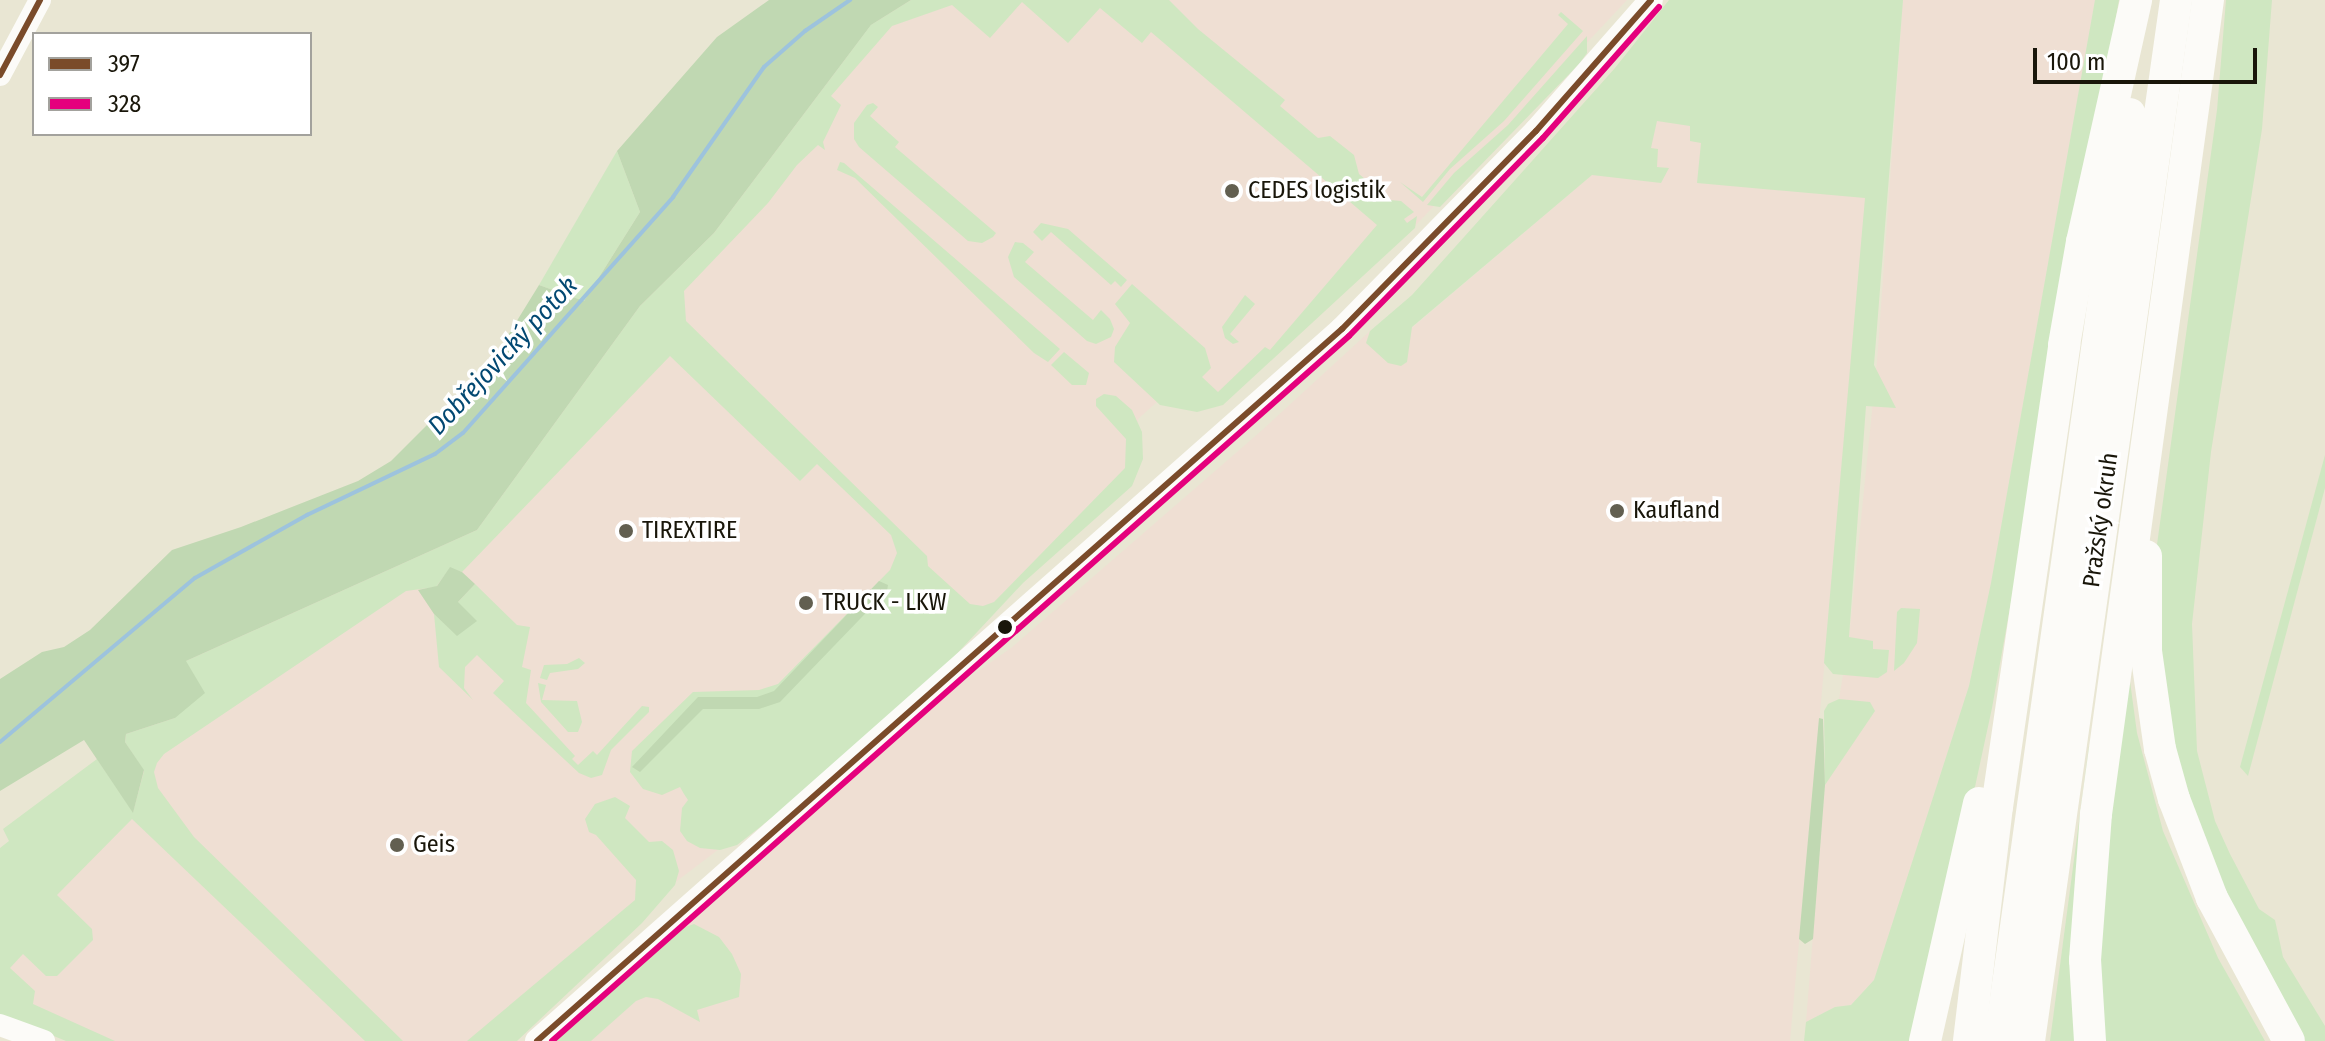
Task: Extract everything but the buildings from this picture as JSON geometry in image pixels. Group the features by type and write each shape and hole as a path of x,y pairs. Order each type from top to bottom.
{"highway":[{"path":"1969,1041 2036,538 2082,242 2136,0"},
{"name":"Pražský okruh","path":"2000,1041 2146,0"},
{"name":"Pražský okruh","path":"2029,1041 2176,0"},
{"path":"2090,1041 2085,960 2088,895 2118,638 2208,0"},
{"path":"2153,393 2145,579 2146,651 2160,749 2187,841 2212,898 2289,1041"},
{"path":"1925,1041 2036,538"}],"main road":[{"path":"537,1041 1342,329 1536,131 1651,0"}],"street":[{"path":"0,75 40,0"},
{"path":"0,1025 44,1041"}],"shaded area":[{"path":"895,0 1627,0 1417,224 1219,400 1158,401 1138,419 1137,472 982,620 731,840 669,887 498,1041 108,1041 7,1003 0,905 127,808 73,721 455,519"},
{"path":"1718,0 1885,0 1790,1041 554,1041 731,888 940,698 1011,648 1260,432 1370,331 1406,333 1592,175"},
{"path":"1903,0 2095,0 1991,583 1969,686 1874,980 1851,1005 1835,1007 1806,1022 1825,785 1849,638 1877,362"}],"green space":[{"path":"769,0 911,0 871,25 714,233 640,306 477,530 186,661 205,693 175,718 126,734 125,742 144,770 133,813 84,740 0,791 0,679 42,652 64,647 90,630 172,550 241,527 358,481 391,461 494,358 539,285 584,301 640,212 617,151 717,37"},
{"path":"911,0 1169,0 1198,29 1285,100 1280,106 1318,138 1330,136 1354,155 1359,174 1390,200 1401,201 1414,212 1404,219 1407,223 1417,216 1415,228 1223,405 1197,412 1160,405 1114,362 1115,347 1130,323 1115,304 1132,284 1205,348 1211,368 1202,377 1218,392 1265,347 1270,350 1377,225 1151,32 1142,43 1100,8 1068,43 1022,2 990,38 952,5 892,26 831,96 841,105 823,142 825,150 818,145 797,165 768,203 684,291 686,321 927,556 928,566 970,604 983,606 994,602 1125,468 1126,439 1096,406 1096,399 1104,394 1116,396 1132,410 1142,432 1143,459 1132,486 1023,583 922,691 823,778 737,845 720,850 700,848 687,841 680,831 682,808 688,800 680,787 662,795 643,789 630,772 632,751 693,692 759,690 778,684 890,570 897,553 891,535 817,464 800,481 670,356 462,572 450,568 436,587 406,591 164,754 157,763 154,772 158,788 194,837 403,1041 365,1041 132,819 57,895 92,929 93,940 57,976 46,976 23,954 10,968 35,991 33,1004 115,1041 66,1041 0,1014 0,848 9,841 3,829 97,759 133,812 144,771 125,742 126,734 175,718 186,661 477,530 640,306 714,233 871,25"},
{"path":"1669,0 1903,0 1874,365 1896,408 1866,406 1849,637 1873,641 1873,649 1889,650 1887,672 1878,678 1833,674 1824,663 1865,198 1697,183 1701,143 1690,141 1690,126 1657,121 1651,148 1658,149 1657,167 1669,168 1661,183 1592,175 1412,327 1407,362 1401,366 1388,363 1366,343 1370,331 1412,295 1615,68"},
{"path":"2095,0 2119,0 1992,708 1970,810 1910,1041 1804,1041 1806,1022 1835,1007 1851,1005 1874,980 1969,686 1991,583"},
{"path":"2226,0 2272,0 2262,129 2211,452 2192,624 2197,751 2215,821 2259,909 2275,920 2283,957 2325,1026 2325,1041 2296,1041 2214,883 2160,704 2155,559 2217,110"},
{"path":"1561,12 1583,31 1504,121 1450,169 1423,202 1400,182 1422,197 1568,24 1558,15"},
{"path":"1587,36 1587,53 1579,64 1440,207 1427,205 1454,173 1508,125"},
{"path":"873,103 878,107 870,116 899,142 895,147 996,233 993,237 982,243 968,241 859,147 854,139 854,123 867,105"},
{"path":"617,151 640,212 584,301 539,285"},
{"path":"840,162 1060,349 1048,362 1034,353 855,178 837,170"},
{"path":"1041,223 1068,229 1127,280 1121,287 1115,281 1111,285 1051,232 1042,241 1033,232"},
{"path":"1015,242 1023,243 1034,252 1025,262 1093,320 1101,310 1114,329 1111,337 1096,344 1087,341 1014,277 1008,257"},
{"path":"1245,295 1255,304 1230,334 1239,342 1233,344 1225,338 1222,327"},
{"path":"1064,352 1089,373 1086,385 1072,385 1051,365"},
{"path":"2325,455 2325,488 2248,776 2240,767"},
{"path":"450,567 462,572 475,584 458,602 477,621 457,636 434,614 418,590 437,586"},
{"path":"879,581 888,585 887,591 780,702 759,709 703,709 640,772 632,767 698,697 757,697 774,691"},
{"path":"475,584 517,625 530,627 522,667 531,670 526,703 575,756 572,759 578,765 593,751 597,755 642,706 649,707 649,712 611,750 602,775 591,778 579,773 493,693 504,681 477,655 465,667 464,688 473,700 439,667 434,614 457,635 458,602"},
{"path":"1901,608 1920,609 1917,643 1904,663 1894,671 1897,612"},
{"path":"579,658 585,663 578,669 550,673 547,680 540,678 544,665 567,664"},
{"path":"2129,674 2137,733 2163,831 2218,958 2265,1041 2098,1041 2095,949"},
{"path":"538,683 546,685 542,700 577,701 582,722 578,732 568,732 541,702"},
{"path":"1839,699 1870,702 1875,711 1825,785 1824,711 1828,704"},
{"path":"1819,718 1823,719 1825,785 1813,939 1805,944 1799,939"},
{"path":"2089,746 2093,746 2080,1041 2050,1041"},
{"path":"615,797 630,806 625,818 649,842 662,841 673,850 679,871 675,885 642,923 517,1041 467,1041 635,900 636,880 596,835 589,832 585,819 595,804"},
{"path":"694,924 719,937 732,954 741,974 739,997 697,1010 700,1022 658,999 646,997 636,1001 591,1041 554,1041 677,930"}],"waterway":[{"name":"Dobřejovický potok","path":"0,742 195,578 307,515 435,454 463,433 673,197 764,67 805,31 850,0"}],"transit line":[{"name":"397","path":"0,75 40,0"},
{"name":"397","path":"537,1041 1342,329 1536,131 1651,0"},
{"name":"328","path":"552,1041 1349,336 1543,138 1659,7"}],"place":[{"name":"CEDES logistik","path":"1232,191"},
{"name":"Kaufland","path":"1617,511"},
{"name":"TIREXTIRE","path":"626,531"},
{"name":"TRUCK - LKW","path":"806,603"},
{"name":"Geis","path":"397,845"}]}
